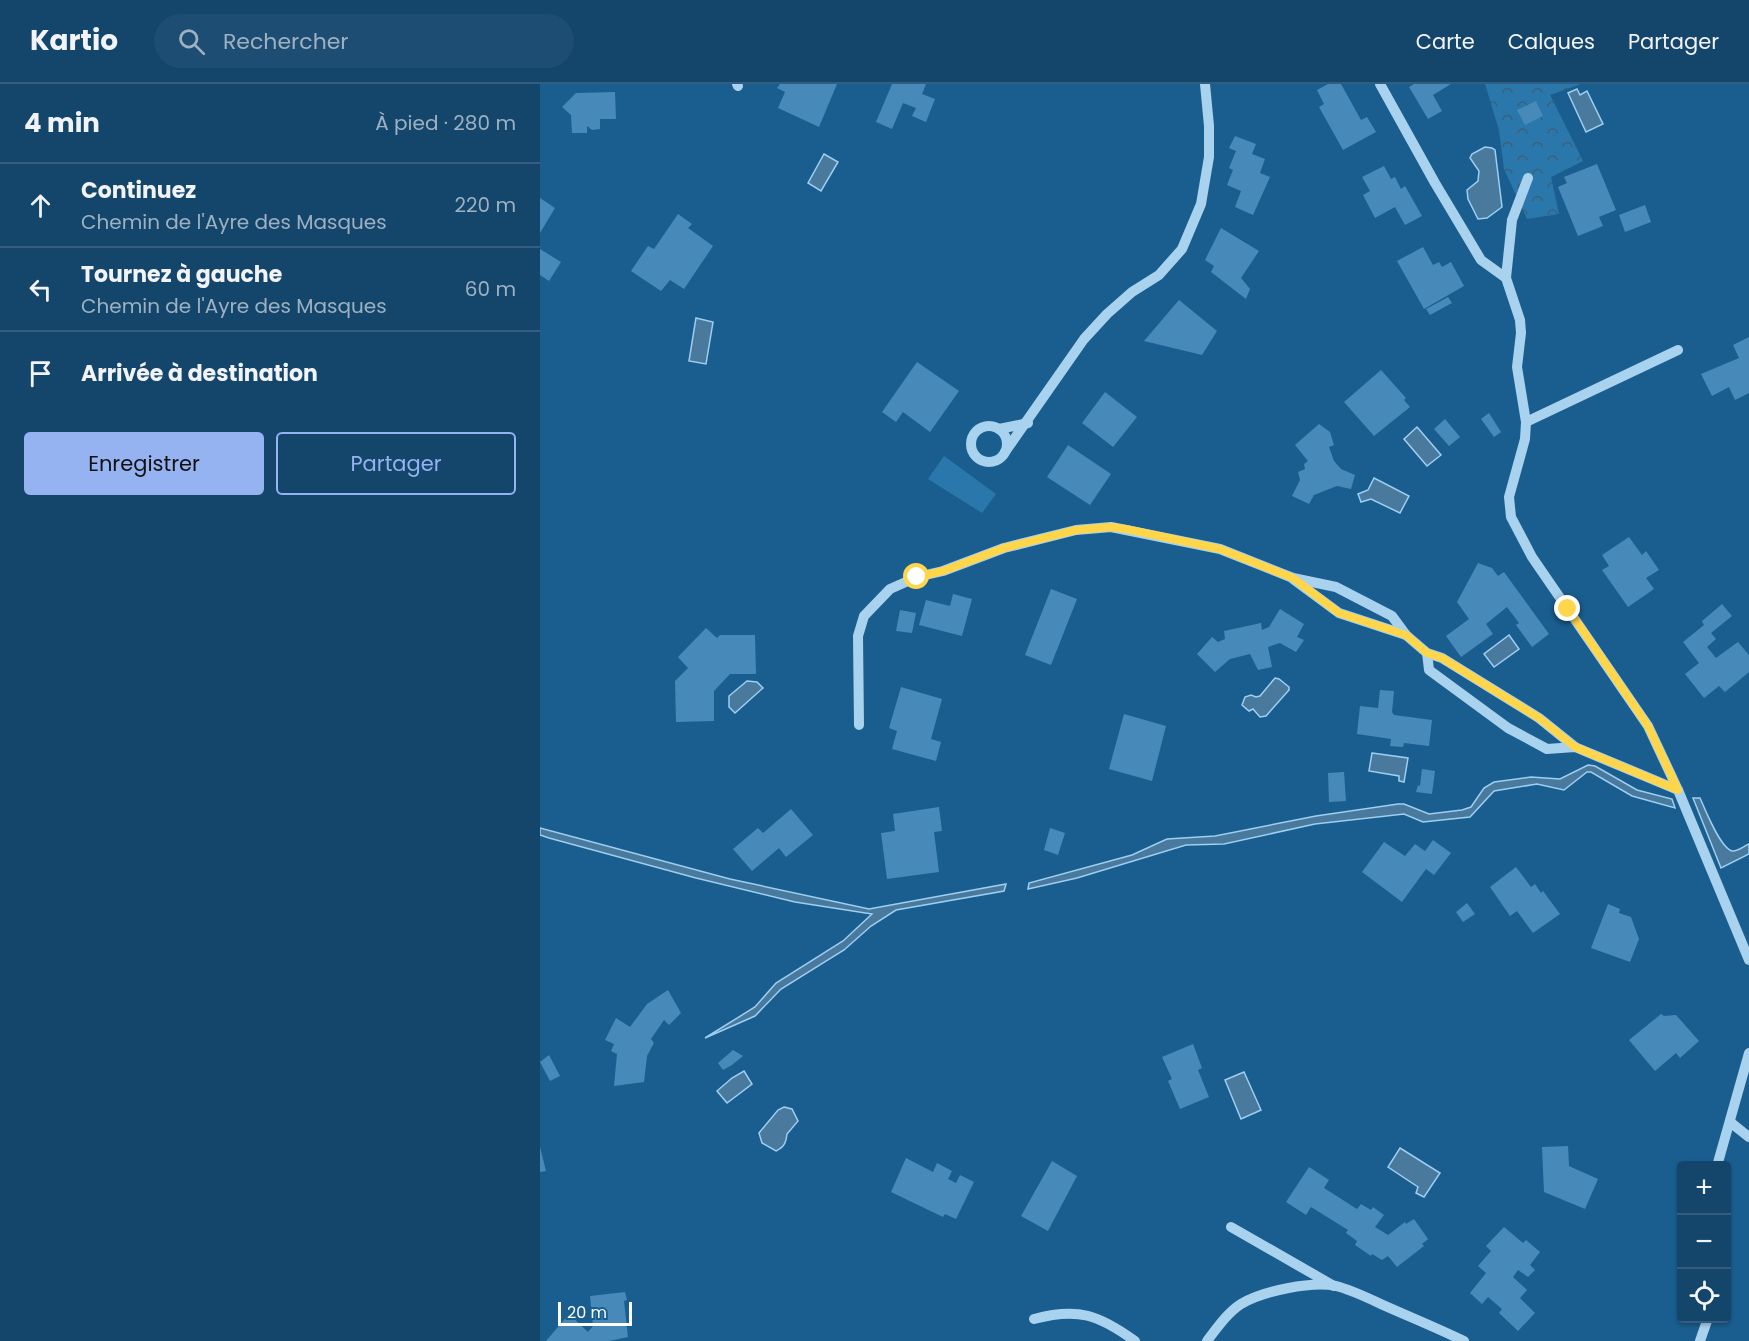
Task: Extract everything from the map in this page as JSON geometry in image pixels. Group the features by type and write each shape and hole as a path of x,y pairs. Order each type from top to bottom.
{"street":[{"path":"1028,423 999,429 990,426 978,430 972,436 971,450 979,460 987,463 996,462 1028,423 1084,339 1132,292 1159,275 1182,249 1201,204 1209,157 1209,126 1204,84"},
{"path":"1380,84 1480,260 1506,279"},
{"path":"1528,178 1512,220 1506,279 1520,321 1517,367 1526,422 1525,439 1509,497 1511,517 1532,557 1648,726 1678,790 1749,960"},
{"path":"1526,422 1678,350"},
{"path":"999,429 1006,439 1005,452"},
{"path":"859,725 858,636 864,616 890,589 917,577 943,571 1004,548 1076,530 1111,527 1220,549 1293,578 1336,587 1392,616 1406,635 1427,653 1442,658 1539,718 1575,747 1678,790"},
{"path":"1293,578 1339,613 1406,635"},
{"path":"1427,653 1429,670 1508,728 1547,749 1575,747"},
{"path":"1718,1161 1749,1053"},
{"path":"1730,1122 1749,1137"},
{"path":"1231,1227 1335,1286 1464,1341"},
{"path":"1207,1341 1223,1319 1241,1304 1271,1291 1335,1286"},
{"path":"1034,1319 1064,1313 1085,1314 1104,1320 1135,1341"},
{"path":"1700,1341 1706,1323"}],"green space":[{"path":"1485,84 1581,84 1550,95 1583,161 1551,177 1559,214 1527,219 1504,169 1499,130"},
{"path":"944,456 996,494 982,513 928,479"}],"shaded area":[{"path":"1577,89 1580,95 1587,91 1603,124 1586,132 1568,93"},
{"path":"1485,147 1495,150 1502,207 1487,218 1478,219 1468,199 1467,190 1478,181 1479,171 1470,158 1472,154"},
{"path":"824,154 838,162 821,191 808,183"},
{"path":"696,318 713,322 706,364 689,361"},
{"path":"1417,427 1441,455 1427,466 1404,439"},
{"path":"1374,478 1409,496 1400,513 1371,499 1361,502 1358,494 1368,490"},
{"path":"1509,635 1519,649 1494,667 1484,654"},
{"path":"1275,678 1289,687 1289,690 1266,716 1260,717 1253,709 1249,711 1242,705 1245,697 1260,696"},
{"path":"747,681 757,682 763,688 735,713 729,707 729,696"},
{"path":"1372,753 1408,758 1404,782 1399,781 1399,776 1369,771"},
{"path":"1588,765 1595,766 1637,790 1672,799 1675,808 1632,796 1591,772 1587,772 1564,790 1537,784 1494,791 1470,817 1423,822 1404,814 1315,824 1224,844 1186,845 1077,878 1028,889 1029,883 1132,855 1167,839 1215,836 1316,816 1398,804 1404,804 1429,814 1462,810 1471,807 1484,788 1494,782 1531,777 1560,779"},
{"path":"1693,798 1700,798 1713,828 1727,848 1734,851 1749,844 1749,854 1721,868"},
{"path":"540,828 730,879 869,909 1006,884 1004,891 896,910 871,926 844,950 781,989 755,1016 705,1038 755,1007 776,983 843,941 872,914 795,902 696,878 549,838 540,835"},
{"path":"744,1071 752,1084 727,1103 717,1091"},
{"path":"1244,1072 1261,1110 1241,1119 1225,1080"},
{"path":"784,1107 792,1109 798,1121 787,1134 784,1144 776,1151 762,1143 759,1133 778,1110"},
{"path":"1400,1148 1440,1173 1424,1197 1416,1193 1418,1187 1388,1167"}],"building":[{"path":"780,84 837,84 819,127 778,108 785,92 777,88"},
{"path":"892,84 926,84 922,94 935,99 926,122 912,116 916,108 903,103 892,129 876,122"},
{"path":"1328,84 1341,84 1361,120 1367,117 1376,132 1343,150 1319,107 1324,104 1317,90"},
{"path":"1414,84 1451,84 1433,95 1442,111 1428,119 1409,87"},
{"path":"615,92 616,119 600,119 600,129 592,130 587,126 587,133 572,133 571,115 562,107 576,93"},
{"path":"1536,101 1543,116 1525,125 1517,110"},
{"path":"1235,136 1256,144 1252,154 1265,159 1260,173 1270,177 1253,215 1235,207 1241,191 1227,185 1233,170 1229,168 1236,151 1229,148"},
{"path":"1597,164 1616,210 1599,217 1603,226 1578,236 1558,187 1567,183 1564,177"},
{"path":"1384,166 1391,179 1395,177 1401,189 1405,186 1422,216 1405,225 1395,207 1375,218 1363,195 1370,191 1362,177"},
{"path":"540,198 555,208 540,233"},
{"path":"1645,205 1651,222 1625,232 1619,215"},
{"path":"678,214 692,224 688,228 713,246 684,289 670,280 661,291 631,271 648,246 654,249"},
{"path":"1221,228 1259,251 1241,278 1250,289 1246,299 1211,272 1214,266 1205,260"},
{"path":"1423,247 1433,265 1439,262 1442,267 1451,262 1464,286 1424,309 1397,261"},
{"path":"540,249 561,262 549,281 540,275"},
{"path":"1448,297 1452,303 1430,315 1426,309"},
{"path":"1179,300 1217,331 1202,355 1144,341"},
{"path":"1749,337 1749,393 1735,400 1729,387 1712,396 1701,374 1739,358 1733,345"},
{"path":"917,362 959,391 930,432 903,412 896,422 882,412"},
{"path":"1381,370 1406,398 1404,400 1410,407 1374,436 1344,402"},
{"path":"1105,392 1137,417 1113,447 1082,423"},
{"path":"1489,413 1501,432 1494,437 1481,419"},
{"path":"1445,419 1460,437 1449,446 1434,429"},
{"path":"1319,424 1330,432 1334,445 1329,447 1334,461 1341,469 1355,475 1351,489 1337,486 1314,495 1309,504 1292,496 1300,480 1298,472 1305,469 1304,464 1308,461 1295,445"},
{"path":"1068,445 1111,474 1090,505 1047,477"},
{"path":"1629,537 1642,555 1646,551 1659,570 1646,578 1654,589 1628,607 1602,570 1609,566 1602,555"},
{"path":"1478,563 1492,568 1498,576 1504,572 1549,634 1532,647 1516,625 1519,623 1507,607 1486,624 1493,634 1461,657 1446,636 1469,619 1457,602"},
{"path":"1051,589 1077,599 1051,665 1025,655"},
{"path":"953,594 972,599 962,636 919,625 926,600 950,606"},
{"path":"1722,604 1732,616 1711,633 1716,639 1707,647 1716,658 1738,642 1749,655 1749,672 1725,692 1719,686 1704,698 1685,674 1699,663 1683,642 1704,625 1702,621"},
{"path":"1280,609 1304,624 1297,637 1304,640 1296,652 1280,643 1268,647 1272,667 1258,670 1250,654 1230,659 1215,672 1197,654 1212,637 1218,642 1225,639 1224,631 1261,623 1262,630 1269,627"},
{"path":"900,610 916,613 912,633 896,631"},
{"path":"706,628 717,638 720,635 755,635 756,674 730,674 714,691 714,721 676,722 675,681 688,668 678,657"},
{"path":"901,687 942,699 931,739 941,742 936,761 892,749 897,731 889,728"},
{"path":"1380,690 1394,691 1392,712 1394,715 1432,720 1429,746 1404,743 1403,747 1390,746 1391,739 1357,734 1360,706 1378,708"},
{"path":"1124,714 1166,726 1152,781 1109,769"},
{"path":"1422,769 1435,771 1432,794 1416,792 1418,785 1420,786"},
{"path":"1344,772 1346,801 1329,802 1328,773"},
{"path":"939,807 942,831 934,832 939,872 887,879 881,833 895,831 893,814"},
{"path":"791,809 813,835 786,857 779,848 752,871 733,849 758,828 763,833"},
{"path":"1050,828 1065,833 1058,855 1044,850"},
{"path":"1433,840 1451,853 1434,875 1426,869 1402,902 1362,872 1384,842 1405,856 1415,844 1425,851"},
{"path":"1516,867 1531,887 1535,884 1541,893 1543,891 1560,914 1533,933 1517,911 1510,916 1490,887"},
{"path":"1467,903 1475,914 1463,922 1456,912"},
{"path":"1608,904 1620,909 1619,913 1631,917 1639,939 1630,962 1591,948"},
{"path":"668,990 681,1013 669,1025 664,1020 651,1039 654,1043 647,1056 644,1082 614,1086 617,1054 611,1051 614,1044 605,1040 616,1018 630,1027 647,1004"},
{"path":"1661,1014 1676,1015 1699,1041 1680,1058 1676,1053 1655,1071 1629,1040"},
{"path":"1193,1044 1202,1068 1198,1070 1209,1097 1180,1109 1168,1081 1172,1079 1162,1057"},
{"path":"733,1050 743,1056 723,1070 718,1063"},
{"path":"549,1055 560,1076 550,1081 540,1062"},
{"path":"1568,1146 1569,1166 1598,1179 1585,1209 1544,1192 1542,1147"},
{"path":"540,1147 546,1171 540,1172"},
{"path":"906,1158 933,1172 937,1163 952,1171 948,1179 956,1183 960,1175 974,1182 956,1219 945,1214 943,1217 891,1192"},
{"path":"1052,1161 1077,1176 1048,1231 1021,1216"},
{"path":"1309,1167 1329,1180 1324,1188 1357,1209 1361,1204 1371,1210 1373,1207 1384,1215 1375,1227 1388,1235 1405,1222 1406,1224 1414,1219 1428,1239 1422,1244 1424,1246 1397,1267 1388,1256 1382,1260 1372,1254 1371,1256 1355,1245 1357,1241 1346,1233 1348,1230 1311,1207 1306,1215 1286,1202"},
{"path":"1504,1227 1523,1243 1526,1240 1540,1252 1530,1265 1535,1270 1528,1277 1518,1270 1513,1277 1527,1290 1520,1298 1535,1313 1518,1331 1499,1313 1502,1309 1488,1297 1482,1304 1470,1293 1486,1273 1478,1266 1491,1251 1486,1246"},
{"path":"625,1292 628,1337 609,1341 546,1341 569,1314 588,1332 593,1326 590,1296"}],"route":[{"path":"917,577 943,571 1004,548 1076,530 1099,527 1126,529 1220,549 1293,578 1339,613 1406,635 1427,653 1442,658 1539,718 1575,747 1678,790 1648,726 1568,609"}]}
